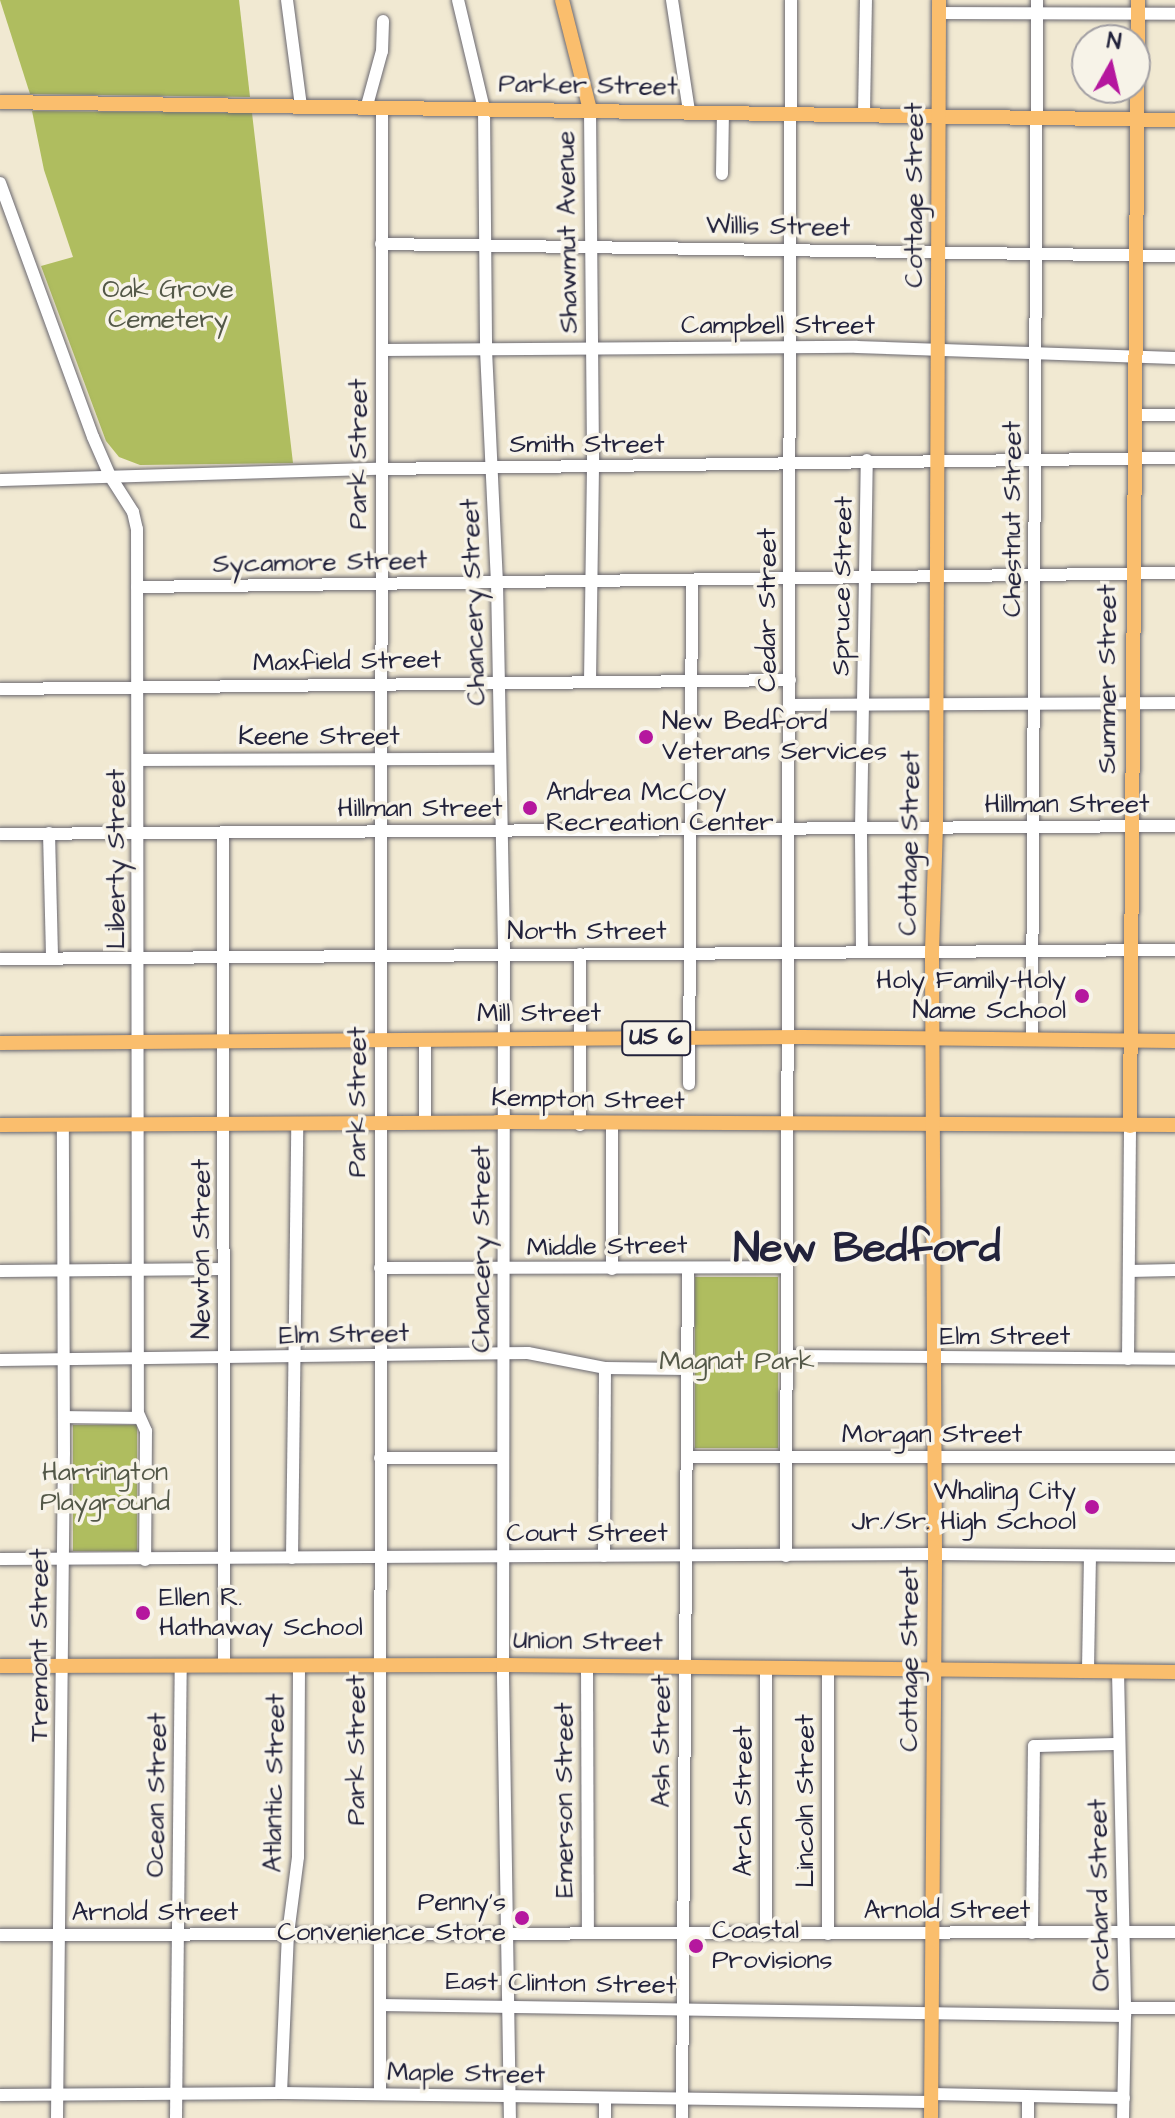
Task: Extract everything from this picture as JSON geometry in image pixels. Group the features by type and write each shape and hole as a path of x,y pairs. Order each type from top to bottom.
{"main road":[{"name":"Shawmut Avenue","path":"562,0 590,110"},
{"name":"Cottage Street","path":"931,2118 935,1554 932,952 936,828 939,7"},
{"name":"Summer Street","path":"1130,1126 1138,7"},
{"name":"Parker Street","path":"0,102 1175,120"},
{"name":"Mill Street","path":"0,1043 689,1037 1175,1041"},
{"name":"Kempton Street","path":"0,1125 425,1122 1175,1125"},
{"name":"Union Street","path":"0,1666 379,1664 1175,1672"}],"street":[{"path":"287,0 301,106"},
{"name":"Chancery Street","path":"458,0 484,109 486,350 497,583 504,955 503,1665 510,2118"},
{"path":"672,0 689,111"},
{"name":"Cedar Street","path":"786,1556 792,463 791,0"},
{"path":"864,113 866,0"},
{"name":"Chestnut Street","path":"1032,1039 1039,118 1037,0"},
{"path":"939,7 1037,15 1138,7 1175,14"},
{"path":"366,109 382,51 383,21"},
{"name":"Park Street","path":"380,2094 382,110"},
{"name":"Shawmut Avenue","path":"590,110 593,467"},
{"path":"722,174 723,112"},
{"name":"Liberty Street","path":"0,183 84,414 110,476 135,518 140,1042 138,1418 146,1431 145,1560"},
{"name":"Willis Street","path":"381,244 1175,256"},
{"name":"Campbell Street","path":"382,350 792,347 1175,358"},
{"path":"1136,415 1175,415"},
{"name":"Smith Street","path":"0,480 380,469 1175,458"},
{"name":"Spruce Street","path":"862,952 867,460"},
{"path":"590,681 593,467"},
{"name":"Sycamore Street","path":"137,587 1175,573"},
{"path":"689,1084 692,580"},
{"name":"Maxfield Street","path":"0,689 790,680"},
{"path":"789,705 1175,703"},
{"name":"Keene Street","path":"139,760 498,759"},
{"name":"Hillman Street","path":"0,834 790,827 1132,829 1175,826"},
{"name":"Newton Street","path":"223,832 224,1665"},
{"path":"49,833 52,958"},
{"name":"North Street","path":"0,959 1175,950"},
{"path":"580,954 580,1125"},
{"path":"425,1039 425,1122"},
{"path":"292,1558 297,1123"},
{"name":"Tremont Street","path":"57,2118 64,1417 63,1125"},
{"path":"612,1125 612,1269"},
{"name":"Summer Street","path":"1128,1359 1130,1126"},
{"name":"Middle Street","path":"380,1268 787,1267"},
{"name":"Ash Street","path":"682,2118 688,1268"},
{"path":"0,1271 224,1269"},
{"path":"1129,1271 1175,1270"},
{"name":"Elm Street","path":"0,1360 503,1354 543,1355 605,1368 688,1369"},
{"name":"Elm Street","path":"786,1356 1175,1359"},
{"path":"604,1556 605,1368"},
{"path":"64,1417 138,1418"},
{"name":"Morgan Street","path":"689,1457 1175,1457"},
{"path":"380,1458 503,1458"},
{"name":"Court Street","path":"0,1559 935,1554 1175,1556"},
{"path":"1088,1669 1090,1556"},
{"name":"Ocean Street","path":"176,2118 181,1665"},
{"name":"Atlantic Street","path":"281,2093 288,1934 298,1857 299,1665"},
{"name":"Emerson Street","path":"587,1666 588,1933"},
{"name":"Arch Street","path":"766,1668 766,1934"},
{"name":"Lincoln Street","path":"828,1668 828,1934"},
{"name":"Orchard Street","path":"1118,1671 1125,2012 1123,2118"},
{"path":"1032,1933 1034,1746 1118,1744"},
{"name":"Arnold Street","path":"0,1935 1175,1932"},
{"name":"East Clinton Street","path":"380,2005 931,2013 1125,2012 1175,2008"},
{"name":"Maple Street","path":"0,2095 281,2093 683,2099 1124,2098"},
{"path":"1028,2097 1028,2118"},
{"path":"605,2098 605,2118"}],"green space":[{"path":"0,0 239,0 250,97 30,94"},
{"name":"Oak Grove Cemetery","path":"32,111 252,113 293,463 140,465 119,457 106,441 41,266 73,257 44,170"},
{"name":"Magnat Park","path":"695,1277 778,1277 778,1448 695,1448"},
{"name":"Harrington Playground","path":"73,1425 137,1425 137,1551 73,1551"}],"place":[{"name":"New Bedford Veterans Services","path":"646,737"},
{"name":"Andrea McCoy Recreation Center","path":"530,808"},
{"name":"Holy Family-Holy Name School","path":"1082,996"},
{"name":"Whaling City Jr./Sr. High School","path":"1092,1507"},
{"name":"Ellen R. Hathaway School","path":"143,1613"},
{"name":"Penny's Convenience Store","path":"522,1918"},
{"name":"Coastal Provisions","path":"696,1946"}],"district":[{"name":"New Bedford","path":"867,1249"}]}
